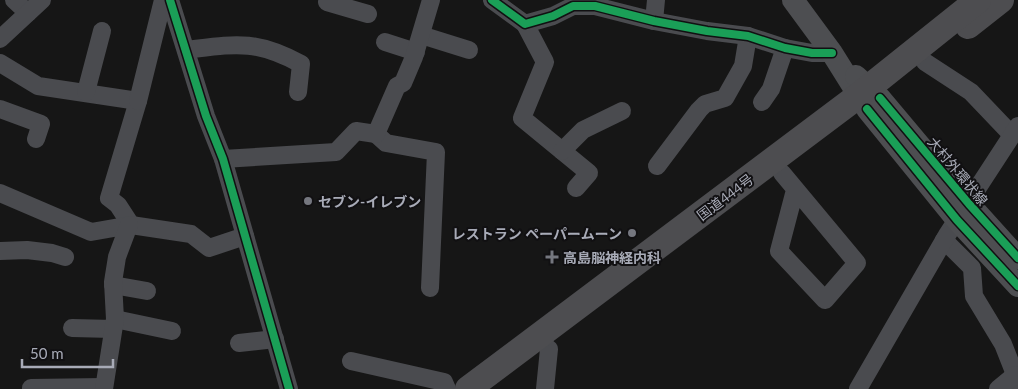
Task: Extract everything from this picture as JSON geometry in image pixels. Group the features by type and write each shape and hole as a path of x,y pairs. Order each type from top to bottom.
{"highway":[{"name":"国道444号","path":"496,389 548,349 788,182 868,98 978,0"},
{"name":"国道444号","path":"468,389 868,98 925,62 1001,0"}],"main road":[{"name":"大村外環状線","path":"793,0 868,98 963,212 1018,286"},
{"name":"大村外環状線","path":"963,212 1018,258"}],"street":[{"path":"14,0 28,13"},
{"path":"0,39 42,0"},
{"path":"130,225 118,205 108,198 138,101 163,0"},
{"path":"170,0 206,116 223,159 289,389"},
{"path":"376,134 397,86 403,83 431,0"},
{"path":"492,0 525,24 545,62 522,118 589,173 576,188"},
{"path":"654,21 656,0"},
{"path":"326,2 348,4 368,14"},
{"path":"525,24 553,16 574,6 595,6 654,21 748,36 785,48 812,53 832,53"},
{"path":"86,92 102,31"},
{"path":"657,166 705,104 725,98 743,66 748,36"},
{"path":"385,42 418,43 468,50"},
{"path":"186,50 228,45 258,45 278,51 301,64 298,92"},
{"path":"762,102 771,89 785,48"},
{"path":"858,389 944,240 1015,130 971,92 925,62"},
{"path":"2,71 38,86 138,101"},
{"path":"0,109 41,126"},
{"path":"562,151 583,130 622,111"},
{"path":"223,159 336,152 356,131 376,134 386,143 436,152 430,288"},
{"path":"788,182 857,263 824,300 779,251 788,182"},
{"path":"0,193 92,232 130,225 191,234 209,248 246,236"},
{"path":"31,388 104,388 114,324 113,285 117,257 130,225"},
{"path":"944,240 972,268 974,296 1002,344 1017,379 998,389"},
{"path":"0,251 27,250 66,257"},
{"path":"113,285 147,291"},
{"path":"72,328 114,324 172,331"},
{"path":"239,343 275,339"},
{"path":"545,389 548,349"},
{"path":"351,362 444,382 448,389"}],"cycle path":[{"path":"170,0 206,116 223,159 289,389"},
{"path":"492,0 525,24 553,16 573,6 595,6 654,21 707,31 748,36 785,48 812,53 832,53"},
{"path":"880,98 969,204 1018,258"},
{"path":"867,109 957,220 1018,286"}],"place":[{"name":"セブン-イレブン","path":"308,201"},
{"name":"レストラン ペーパームーン","path":"632,233"},
{"name":"高島脳神経内科","path":"552,257"}]}
